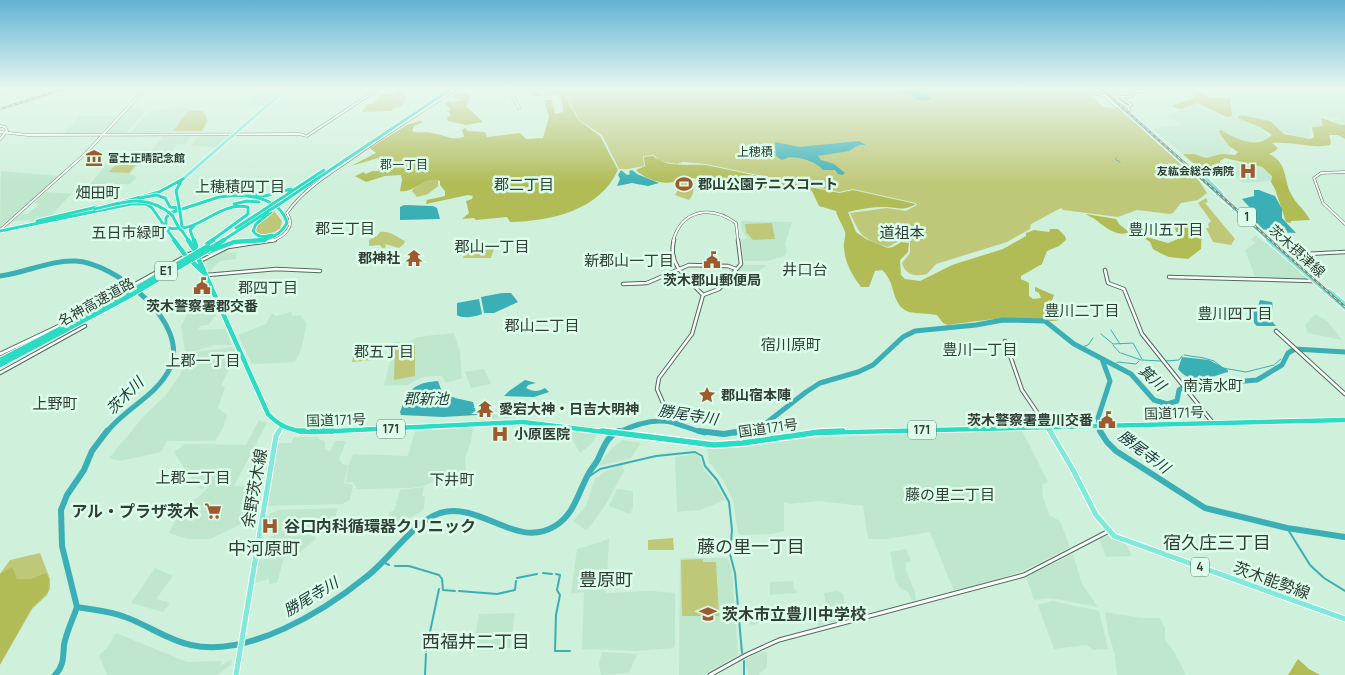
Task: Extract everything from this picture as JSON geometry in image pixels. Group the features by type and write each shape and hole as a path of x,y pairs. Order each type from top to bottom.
{"highway":[{"path":"225,210 236,203 251,201 261,203 276,211 283,218 284,225 277,233 263,237 255,234 254,229 268,211 277,204 296,190 306,182 313,180 400,120"},
{"path":"167,226 168,216 186,207 220,197 238,192 269,196 296,190 403,120"},
{"path":"15,227 57,220 161,193 183,179"},
{"path":"182,230 176,189 183,179"},
{"path":"158,214 155,205 161,193"},
{"path":"0,231 161,193"},
{"path":"209,247 271,238 280,233 287,223 286,218 282,214 261,201 239,195 220,197"},
{"path":"28,223 153,196 165,198 170,207 186,207"},
{"path":"124,202 151,201 165,207 172,215 195,251 268,414 273,421 282,426"},
{"path":"182,201 186,207"},
{"path":"112,207 142,203 149,206 167,226 186,256 204,274"},
{"path":"167,226 178,230 225,210 241,205 248,207 249,211 243,219 209,247"},
{"name":"名神高速道路","path":"0,365 92,315 268,211"},
{"path":"195,251 196,246 190,230 199,222"},
{"name":"名神高速道路","path":"123,296 200,255 209,247"},
{"name":"名神高速道路","path":"0,360 24,351"},
{"name":"国道171号","path":"282,426 306,433 523,422 714,445 743,444 819,432 1345,420"}],"main road":[{"path":"183,179 249,120"},
{"name":"茨木摂津線","path":"1138,120 1345,307"},
{"name":"茨木摂津線","path":"1143,120 1314,281 1345,307"},
{"name":"余野茨木線","path":"236,675 276,436 282,426"},
{"path":"1047,427 1070,464 1107,532"},
{"name":"茨木能勢線","path":"1107,532 1121,540 1345,619"}],"street":[{"path":"0,231 85,154 116,120"},
{"path":"0,132 7,131 25,135 235,133 302,134 307,136 330,120"},
{"path":"194,264 224,248 263,244 283,235 292,224 287,210 296,200 343,164 409,120"},
{"path":"0,126 5,127 7,131"},
{"path":"0,139 7,131"},
{"path":"1345,172 1321,173 1314,178 1323,203 1345,224"},
{"path":"711,212 725,215 736,223 741,264 719,289 703,295 679,268 673,258 672,251 680,226 688,217 711,212"},
{"path":"0,354 123,296 140,281 195,251"},
{"path":"1287,255 1345,252"},
{"path":"623,284 646,283 689,265 728,266 736,269"},
{"path":"204,274 281,269 320,271"},
{"path":"1105,270 1108,283 1124,289 1142,334 1213,423"},
{"path":"1169,277 1314,281"},
{"path":"667,412 657,389 659,378 692,334 703,295"},
{"path":"0,372 29,359 36,353 85,326"},
{"path":"1276,331 1345,394"},
{"path":"1005,342 1022,390 1047,427"},
{"path":"710,675 746,655 779,640 1024,575 1107,532"}],"shaded area":[{"path":"76,120 112,120 100,133 64,134"},
{"path":"118,120 137,120 126,133 106,134"},
{"path":"141,120 209,120 203,131 130,133"},
{"path":"1176,120 1321,120 1323,126 1310,127 1309,138 1282,132 1278,127 1259,126 1270,138 1252,143 1237,142 1224,136 1220,129 1216,130 1231,148 1228,156 1206,159 1186,157 1152,128 1183,125"},
{"path":"1345,120 1345,125 1334,123 1334,121"},
{"path":"164,134 193,134 184,145 177,144 169,154 150,153"},
{"path":"200,134 231,134 217,147 191,146"},
{"path":"144,150 150,150 130,174 137,177 130,184 90,184 108,162 115,162 126,154 140,154"},
{"name":"友紘会総合病院","path":"1228,162 1261,167 1271,175 1271,181 1243,183 1221,163"},
{"path":"1,171 59,176 0,227"},
{"path":"46,192 71,194 50,217 31,222 30,220 13,221 21,214 28,214 39,204 34,203"},
{"path":"741,221 792,222 785,244 787,251 785,256 767,261 744,261 741,240 747,238 742,231"},
{"path":"1255,235 1308,279 1255,277 1245,250 1256,243 1251,240"},
{"path":"227,249 226,253 237,252 236,259 220,261 209,272 206,260"},
{"path":"743,265 766,266 747,280 736,275"},
{"path":"212,303 217,314 208,325 200,326 198,330 225,329 232,345 214,345 189,353 233,347 239,361 231,364 221,386 225,387 218,408 227,415 223,428 215,441 167,441 161,452 120,461 109,458 144,416 166,395 180,375 186,357 181,326 190,309 196,309 200,304"},
{"path":"291,312 292,316 300,315 307,323 301,350 295,362 252,364 238,335 266,324 272,313 276,316"},
{"path":"1315,314 1327,321 1342,340 1308,333 1305,325"},
{"path":"454,333 460,352 462,378 446,383 442,376 423,377 407,385 384,386 395,342 408,342 417,337"},
{"path":"484,369 491,384 471,388 465,372"},
{"path":"501,409 521,413 521,417 492,419 486,416"},
{"path":"259,420 267,423 234,486 254,487 251,496 261,497 258,510 252,519 210,539 188,539 169,533 184,504 197,498 209,487 201,489 188,474 174,452 185,444 246,445"},
{"path":"473,428 465,458 466,470 462,473 447,475 424,486 410,488 357,489 353,482 346,482 348,467 353,454 408,456 415,431"},
{"path":"567,431 597,435 590,445 580,453 571,437 564,436"},
{"path":"1022,431 1048,482 1042,485 1043,497 1049,515 1060,521 1070,547 1023,571 954,591 930,532 887,539 868,539 863,506 819,501 790,504 784,502 784,531 772,534 740,535 738,533 733,500 723,480 709,462 707,449 823,437"},
{"path":"294,437 318,437 320,440 325,441 325,449 330,452 335,441 346,441 339,459 342,464 348,465 344,483 353,485 350,500 342,504 268,506 278,443 291,443"},
{"path":"623,440 641,443 631,458 598,466 613,447"},
{"path":"695,454 699,456 704,469 717,485 725,500 700,510 677,512 675,457"},
{"path":"622,464 624,471 606,504 586,530 573,521 586,506 595,479 604,472"},
{"path":"424,487 422,496 425,496 424,508 422,511 389,529 389,512 394,511 400,490"},
{"path":"617,489 633,491 633,507 630,514 609,506"},
{"path":"337,508 336,516 317,523 314,533 316,539 299,553 284,558 277,583 269,584 269,579 255,583 259,560 273,558 275,561 269,537 274,536 274,525 264,526 266,516 278,510"},
{"path":"1109,535 1125,542 1132,556 1106,557 1099,538"},
{"path":"609,538 606,593 650,591 675,593 675,646 673,648 636,651 582,649 584,592 571,593 577,549"},
{"path":"906,549 911,561 906,563 906,571 915,592 916,600 912,601 908,592 900,588 896,582 890,552"},
{"path":"1073,554 1082,584 1098,607 1051,598 1034,600 1026,577"},
{"name":"茨木市立豊川中学校","path":"680,558 728,558 732,571 738,655 703,675 679,675"},
{"path":"155,568 173,576 156,599 170,603 163,612 131,603"},
{"path":"793,581 794,589 797,593 770,595 770,582"},
{"path":"836,591 843,593 845,606 858,605 859,615 818,626 811,609 827,611 824,593"},
{"path":"1053,601 1099,611 1108,649 1093,650 1087,645 1054,649 1038,605"},
{"path":"780,606 781,618 752,625 749,624 748,621 752,621 752,611"},
{"path":"1105,612 1141,618 1160,618 1165,628 1165,640 1173,650 1186,675 1117,675 1115,656"},
{"path":"515,613 510,648 507,648 506,651 473,650 479,614"},
{"path":"116,633 187,662 222,661 220,666 232,659 231,665 217,675 107,675 99,655 107,648"},
{"path":"602,652 637,654 629,673 601,675 599,664"},
{"path":"767,652 767,667 758,675 748,675 745,660 757,653"}],"green space":[{"path":"181,120 206,120 202,131 173,131"},
{"path":"481,120 483,122 466,125 448,121"},
{"path":"548,120 579,120 600,136 618,170 610,184 599,195 572,211 542,219 510,222 507,217 476,220 474,218 462,219 469,213 466,201 472,199 473,196 468,195 426,204 427,200 445,196 445,191 440,185 440,181 429,180 410,190 400,191 401,175 385,176 366,182 355,176 364,172 365,174 379,171 378,169 381,167 378,158 351,166 376,153 370,148 407,125 419,121 424,122 414,126 412,131 430,132 452,138 464,137 462,130 465,128 468,131 485,132 487,137 520,133 526,139 543,138"},
{"path":"580,120 1134,120 1196,176 1207,193 1198,200 1181,203 1170,214 1137,210 1118,217 1063,210 1061,208 1031,224 1030,229 1007,242 936,264 927,274 915,275 908,273 902,263 910,253 910,242 899,241 888,247 873,242 860,232 850,213 887,208 906,211 917,205 916,203 853,189 839,192 706,164 683,162 677,164 659,161 654,155 643,156 644,166 619,169 602,135"},
{"path":"1244,120 1270,121 1284,134 1310,139 1314,137 1312,127 1323,126 1322,120 1345,125 1345,139 1338,135 1329,135 1330,145 1272,143 1278,148 1269,154 1282,166 1291,194 1310,220 1286,222 1271,182 1272,176 1262,167 1225,158 1220,161 1220,169 1209,170 1195,165 1183,154 1194,154 1206,158 1221,154 1235,155 1238,152 1229,146 1218,131 1221,130 1246,142 1259,142 1272,135 1260,127"},
{"path":"148,150 129,173 109,172 125,155 139,156"},
{"path":"653,156 658,160 671,164 706,165 839,193 853,190 916,204 903,208 875,207 848,212 856,232 866,239 888,248 901,242 909,243 908,252 900,260 901,275 905,279 920,281 952,265 1003,249 1026,236 1026,233 1034,230 1049,232 1050,229 1058,229 1065,236 1066,240 1059,246 1047,251 1042,264 1021,276 1021,279 1029,283 1029,296 1033,299 1041,298 1039,293 1035,291 1035,287 1054,295 1051,303 1042,310 1053,312 1059,316 1059,320 1007,318 948,325 943,323 937,315 909,312 899,304 887,275 882,270 875,271 869,287 861,287 847,264 844,246 845,232 836,211 819,206 812,191 787,187 764,188 707,178 684,177 669,183 658,182 643,176 636,170 645,166 644,157"},
{"path":"430,178 438,179 438,186 428,194 417,197 412,191 414,188"},
{"path":"681,181 691,183 693,187 692,196 689,200 675,195 679,188 678,183"},
{"path":"1206,198 1208,202 1205,203 1235,239 1231,245 1213,242 1206,228 1209,228 1208,224 1211,221 1198,203"},
{"path":"274,211 282,221 280,229 268,235 257,233 256,227"},
{"path":"1086,214 1116,219 1129,232 1116,233"},
{"path":"772,223 775,239 753,240 746,232 745,224"},
{"path":"1195,223 1202,225 1201,249 1188,259 1169,257 1160,253 1153,249 1150,242 1143,236 1168,243 1178,239 1174,224 1194,226"},
{"path":"380,232 393,234 405,241 404,244 399,248 385,244 386,247 383,249 380,245 369,246 369,240"},
{"path":"466,248 494,249 491,258 463,258"},
{"path":"415,345 415,376 394,380 395,348"},
{"path":"374,348 372,360 352,362 355,350"},
{"path":"673,538 674,550 648,550 648,540"},
{"path":"40,553 50,579 50,589 47,595 32,609 0,665 0,574 10,560"},
{"path":"703,559 703,562 716,562 719,616 682,616 681,560"},
{"path":"12,567 17,579 31,579 46,573 49,579 48,592 32,608 0,664 0,574"},
{"path":"1298,659 1309,669 1320,675 1288,675"}],"water":[{"path":"859,141 866,145 859,145 849,151 818,156 821,160 834,164 845,173 842,175 838,174 835,170 823,170 816,164 803,159 789,157 782,160 776,156 775,142 799,147"},
{"path":"621,170 627,175 632,170 659,183 648,186 632,183 617,186 620,179 618,175"},
{"path":"1254,190 1275,196 1282,209 1282,218 1296,233 1274,232 1263,229 1254,220 1252,210 1242,199 1254,196"},
{"path":"404,205 433,206 437,208 440,219 400,220 400,207"},
{"path":"511,293 518,302 494,313 484,313 481,297"},
{"path":"479,299 482,314 469,317 457,315 457,303"},
{"path":"1260,300 1272,302 1273,307 1270,319 1276,326 1257,326 1254,323 1253,308 1258,306"},
{"path":"1182,357 1209,360 1228,370 1228,372 1208,378 1195,379 1183,374 1178,369"},
{"path":"525,380 536,383 528,385 526,388 536,391 545,388 549,392 534,397 504,396"},
{"name":"郡新池","path":"438,381 442,392 455,398 473,402 477,415 443,417 401,415 400,412 403,404 413,389 422,384"}],"waterway":[{"path":"1117,157 1115,159 1120,162"},
{"name":"茨木川","path":"0,276 66,261 91,264 128,283 145,298 159,315 170,332 174,351 170,368 157,387 113,424 106,433"},
{"name":"勝尾寺川","path":"741,431 765,424 820,383 858,372 873,365 903,337 915,331 976,325 1003,320 1045,321 1074,344 1131,374 1154,400 1167,404 1177,401 1179,390 1186,386 1257,380 1282,365 1288,353 1295,349 1345,352"},
{"path":"1111,330 1120,344"},
{"path":"1101,334 1113,344 1120,344"},
{"path":"1082,347 1088,345 1093,338"},
{"name":"箕川","path":"1120,344 1133,343 1142,359"},
{"path":"1113,345 1120,353"},
{"name":"箕川","path":"1121,353 1141,360"},
{"path":"1184,355 1204,358 1214,361 1223,368 1246,372 1274,365"},
{"path":"1165,361 1179,360 1182,356"},
{"name":"勝尾寺川","path":"1101,432 1098,418 1110,381 1102,359"},
{"path":"1275,364 1281,359"},
{"name":"箕川","path":"1142,360 1161,361"},
{"name":"箕川","path":"1114,365 1118,362 1136,364 1139,361"},
{"name":"勝尾寺川","path":"617,433 636,425 657,421 671,422 705,433"},
{"name":"茨木川","path":"77,607 62,546 61,510 67,495 84,470 92,451 107,431"},
{"name":"勝尾寺川","path":"77,607 119,615 174,640 191,645 213,647 236,645 260,638 284,629 329,604 375,570 420,524 440,513 455,511 470,513 512,529 526,532 541,532 555,526 572,509 585,480 606,442 619,431"},
{"name":"勝尾寺川","path":"699,431 724,434 741,431"},
{"name":"勝尾寺川","path":"735,433 741,431"},
{"name":"勝尾寺川","path":"1101,432 1116,451 1205,508 1287,528 1345,537"},
{"path":"587,478 600,469 656,456 695,452 702,456 705,466 717,480 729,502 732,530 730,554 735,573 742,653"},
{"path":"1287,528 1310,565 1324,578 1345,591"},
{"name":"勝尾寺川","path":"383,562 389,565"},
{"path":"395,566 409,566 439,575 442,579 443,590 455,591"},
{"path":"543,573 552,574"},
{"path":"517,578 537,574"},
{"path":"556,574 560,575 557,590 560,595 556,615 555,651 570,651"},
{"path":"459,591 497,594 515,590 516,581"},
{"path":"426,651 439,589"},
{"path":"55,675 62,665 65,640 77,607"},
{"path":"425,675 426,654"},
{"path":"744,661 744,675"}],"railway":[{"path":"1137,120 1345,307"}],"place":[{"name":"富士正晴記念館","path":"94,158"},
{"name":"友紘会総合病院","path":"1248,171"},
{"name":"郡山公園テニスコート","path":"684,184"},
{"name":"郡神社","path":"414,258"},
{"name":"茨木郡山郵便局","path":"712,260"},
{"name":"茨木警察署郡交番","path":"202,286"},
{"name":"郡山宿本陣","path":"707,395"},
{"name":"愛宕大神・日吉大明神","path":"485,409"},
{"name":"茨木警察署豊川交番","path":"1107,420"},
{"name":"小原医院","path":"500,434"},
{"name":"アル・プラザ茨木","path":"213,511"},
{"name":"谷口内科循環器クリニック","path":"270,526"},
{"name":"茨木市立豊川中学校","path":"708,614"}],"district":[{"name":"上穂積","path":"755,152"},
{"name":"郡一丁目","path":"404,165"},
{"name":"郡二丁目","path":"524,185"},
{"name":"上穂積四丁目","path":"240,187"},
{"name":"畑田町","path":"98,193"},
{"name":"郡三丁目","path":"345,229"},
{"name":"豊川五丁目","path":"1166,230"},
{"name":"五日市緑町","path":"129,233"},
{"name":"道祖本","path":"902,233"},
{"name":"郡山一丁目","path":"492,247"},
{"name":"新郡山一丁目","path":"629,261"},
{"name":"井口台","path":"805,270"},
{"name":"郡四丁目","path":"268,288"},
{"name":"豊川二丁目","path":"1082,311"},
{"name":"豊川四丁目","path":"1235,314"},
{"name":"郡山二丁目","path":"542,326"},
{"name":"宿川原町","path":"791,345"},
{"name":"豊川一丁目","path":"980,350"},
{"name":"郡五丁目","path":"384,352"},
{"name":"上郡一丁目","path":"203,361"},
{"name":"南清水町","path":"1213,386"},
{"name":"上野町","path":"55,404"},
{"name":"上郡二丁目","path":"193,478"},
{"name":"下井町","path":"452,480"},
{"name":"藤の里二丁目","path":"950,495"},
{"name":"宿久庄三丁目","path":"1217,543"},
{"name":"藤の里一丁目","path":"751,547"},
{"name":"中河原町","path":"264,549"},
{"name":"豊原町","path":"606,580"},
{"name":"西福井二丁目","path":"476,642"}]}
